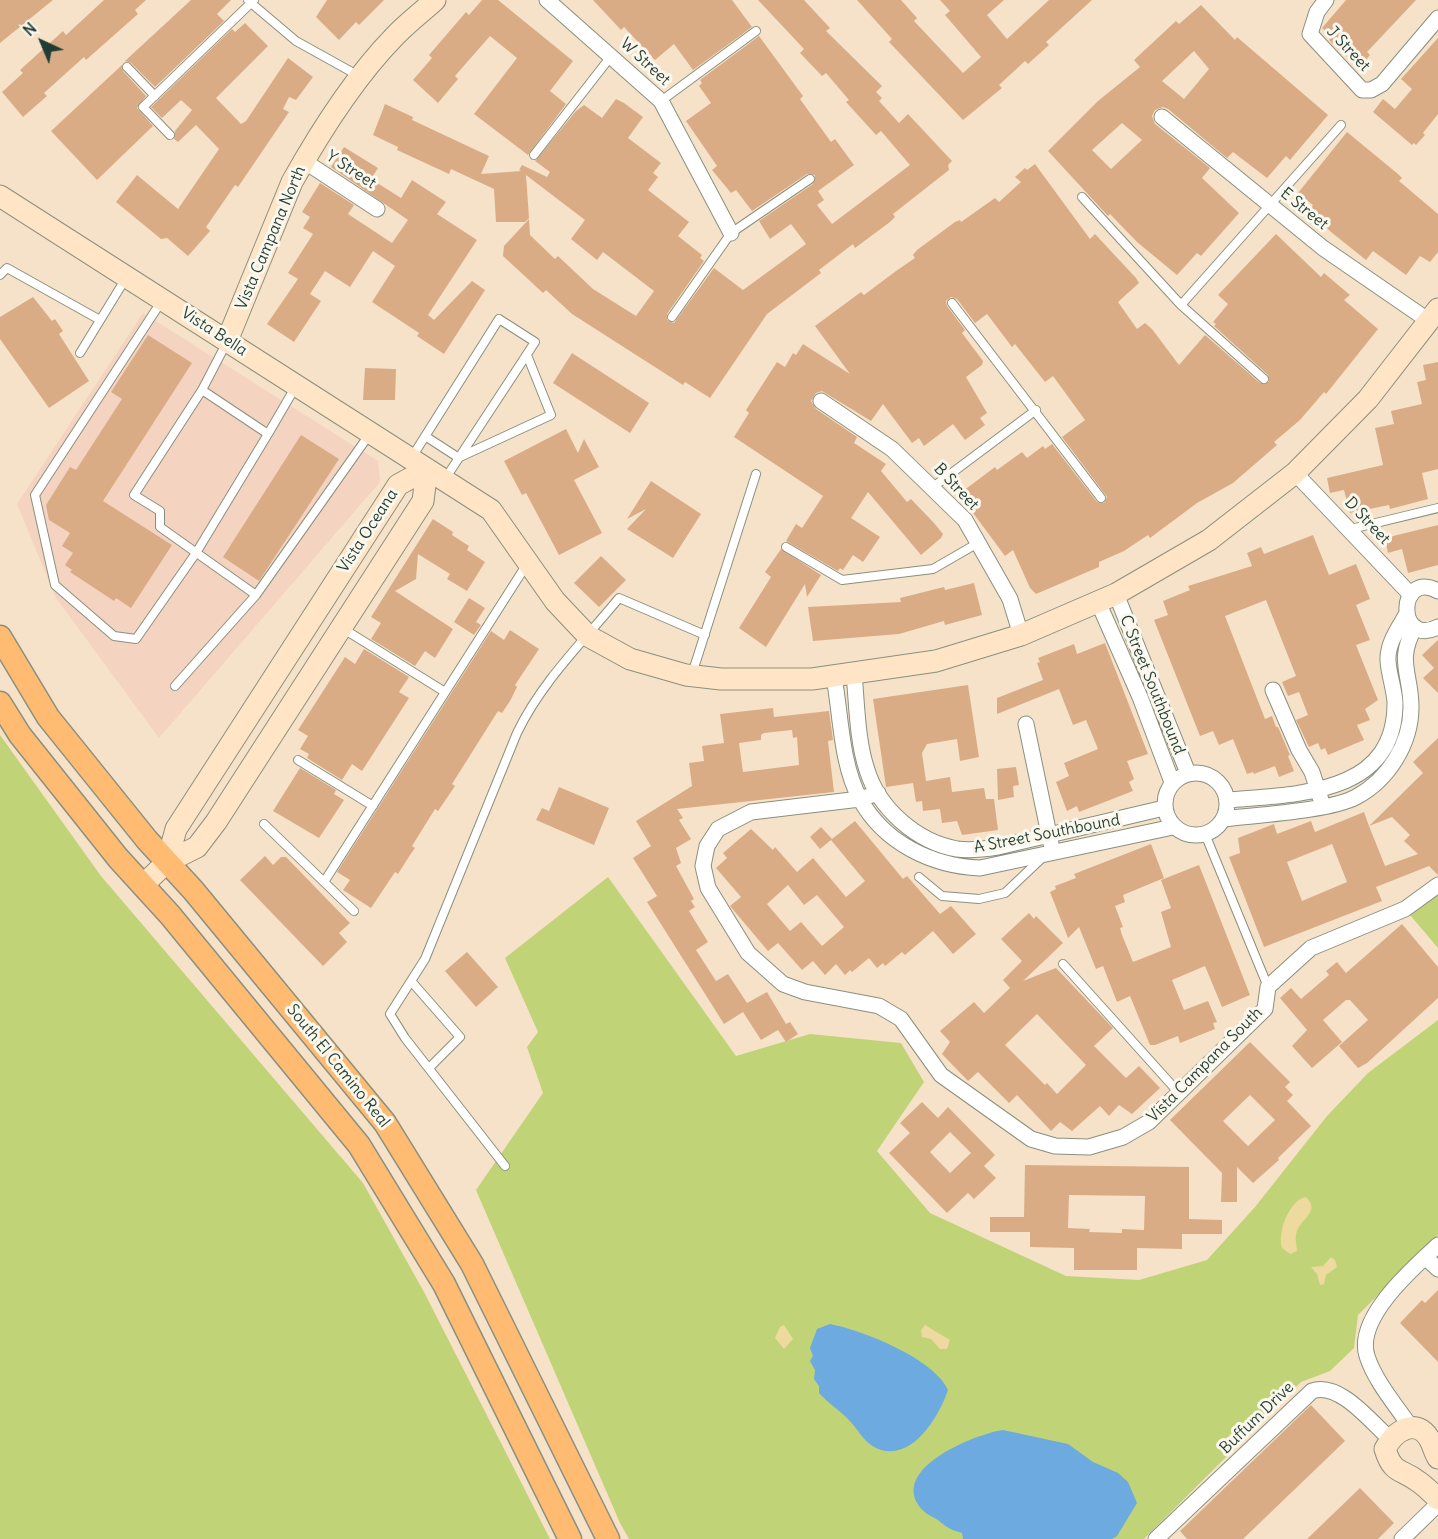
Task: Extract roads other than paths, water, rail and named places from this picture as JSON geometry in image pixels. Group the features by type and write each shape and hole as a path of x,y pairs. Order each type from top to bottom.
{"main road":[{"name":"South El Camino Real","path":"0,638 48,717 385,1123 472,1264 608,1539"},
{"name":"South El Camino Real","path":"0,703 27,744 359,1145 444,1284 570,1539"}],"street":[{"name":"Vista Campana North","path":"227,341 292,182 304,160 360,77 394,37 435,0"},
{"name":"W Street","path":"547,0 612,55 661,101 731,233"},
{"name":"J Street","path":"1326,0 1317,12 1310,34 1362,90 1371,90 1382,84 1438,18"},
{"name":"E Street","path":"1162,117 1323,248 1433,315"},
{"name":"Y Street","path":"304,160 377,209"},
{"name":"Vista Bella","path":"0,196 427,469"},
{"path":"427,469 491,510 555,601 588,636 630,659 692,676 721,679 844,675 936,661 1021,635 1107,598 1209,540 1295,473 1368,399 1433,315"},
{"name":"B Street","path":"821,401 892,449 965,520 1010,599 1021,635"},
{"name":"Vista Oceana","path":"143,885 167,862 197,848 216,822 423,501 427,469"},
{"name":"Vista Oceana","path":"167,862 176,829 398,485 427,469"},
{"name":"D Street","path":"1295,473 1411,595"},
{"path":"1224,819 1322,806 1355,798 1387,772 1401,749 1411,709 1404,663 1411,621 1406,608 1411,595 1421,589 1436,588"},
{"path":"1107,598 1188,773"},
{"name":"C Street Southbound","path":"1107,598 1140,697 1172,782"},
{"path":"1411,621 1428,630 1438,627"},
{"path":"1228,800 1319,791 1335,787 1364,771 1386,743 1395,714 1389,654 1394,636 1411,621"},
{"path":"844,675 867,770 878,793 901,822 921,835 957,849 976,850 1049,837 1164,808"},
{"name":"A Street Southbound","path":"844,675 848,759 860,799 875,820 901,843 936,861 958,867 980,868 1173,827"},
{"path":"1273,690 1319,791 1322,806"},
{"path":"1026,724 1049,837 1049,854"},
{"path":"1386,743 1401,749"},
{"path":"1188,773 1206,774 1214,778 1221,783 1228,800 1224,819 1216,829 1205,834 1188,835 1173,827 1164,808 1165,794 1172,782 1188,773"},
{"name":"Vista Campana South","path":"878,793 860,799 751,812 718,830 707,846 703,866 708,888 748,952 783,984 805,992 879,1006 901,1019 941,1075 1031,1138 1047,1144 1089,1146 1123,1137 1149,1122 1265,1009 1268,987 1311,948 1406,909 1438,885"},
{"path":"1410,1426 1370,1362 1365,1346 1366,1330 1378,1307 1438,1245"},
{"path":"1425,1257 1438,1269"},
{"name":"Buffum Drive","path":"1156,1539 1312,1390 1320,1388 1337,1391 1390,1439"},
{"path":"1438,1458 1430,1439 1422,1430 1410,1426 1399,1430 1390,1439 1385,1449 1389,1464 1400,1473 1418,1480 1438,1499"},
{"path":"1402,1539 1438,1504"}],"lane":[{"path":"170,135 143,107 251,1 296,42 360,77"},
{"path":"661,101 756,31"},
{"path":"534,155 612,55"},
{"path":"127,67 155,96"},
{"path":"1181,305 1341,125"},
{"path":"672,317 731,233 810,179"},
{"path":"1082,197 1181,305 1264,379"},
{"path":"0,275 7,268 100,320"},
{"path":"80,353 126,277"},
{"path":"162,299 35,495 55,585 114,636 136,639 196,553 297,385"},
{"path":"952,303 1101,498"},
{"path":"459,458 535,342 499,319 425,436 427,469 459,458 551,416 527,356"},
{"path":"227,341 202,390 134,495 160,511 160,527 256,595"},
{"path":"202,390 268,434"},
{"path":"933,487 1036,410"},
{"path":"175,686 256,595 371,433"},
{"path":"425,436 459,458"},
{"path":"692,676 756,474"},
{"path":"1351,530 1438,508"},
{"path":"786,547 842,580 933,569 978,543"},
{"path":"324,882 528,563"},
{"path":"505,1166 390,1014 425,959 530,706 552,676 619,598 705,635"},
{"path":"341,627 445,692"},
{"path":"298,760 373,806"},
{"path":"264,824 354,912"},
{"name":"Vista Campana South","path":"1205,834 1268,987"},
{"path":"919,877 942,896 979,899 1005,893 1049,854"},
{"path":"1063,964 1179,1093"},
{"path":"411,981 460,1037 429,1068"}],"water":[{"path":"830,1324 878,1339 929,1367 941,1379 948,1390 944,1401 922,1435 912,1444 889,1451 876,1448 867,1442 851,1422 819,1393 819,1386 814,1379 815,1370 810,1361 813,1356 810,1348 817,1329"},
{"path":"1003,1430 1068,1444 1093,1462 1118,1473 1128,1482 1137,1503 1117,1536 1112,1539 963,1539 962,1533 949,1528 919,1506 914,1492 917,1478 927,1466 957,1446"}]}
